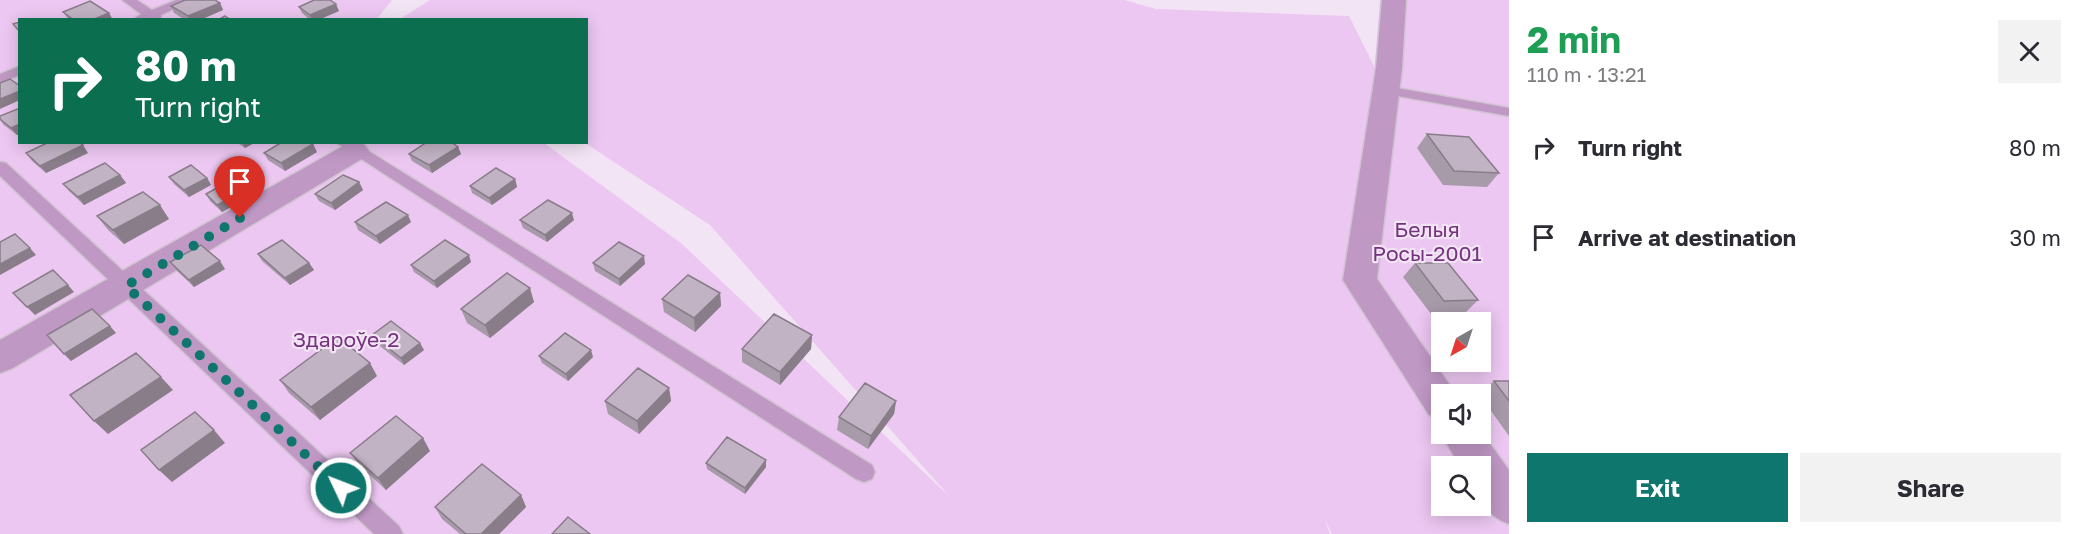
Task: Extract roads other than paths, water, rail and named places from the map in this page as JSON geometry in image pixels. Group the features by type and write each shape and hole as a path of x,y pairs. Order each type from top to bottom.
{"street":[{"path":"1394,0 1386,90 1360,280 1431,387"},
{"path":"0,358 126,286 348,147"},
{"path":"1468,444 1509,505"}],"lane":[{"path":"128,0 149,18 187,0"},
{"path":"0,79 18,71"},
{"path":"1386,90 1509,112"},
{"path":"348,147 864,472"},
{"path":"0,167 391,534"}],"park label":[{"name":"Белыя Росы-2001","path":"1427,241"},
{"name":"Здароўе-2","path":"346,339"}]}
